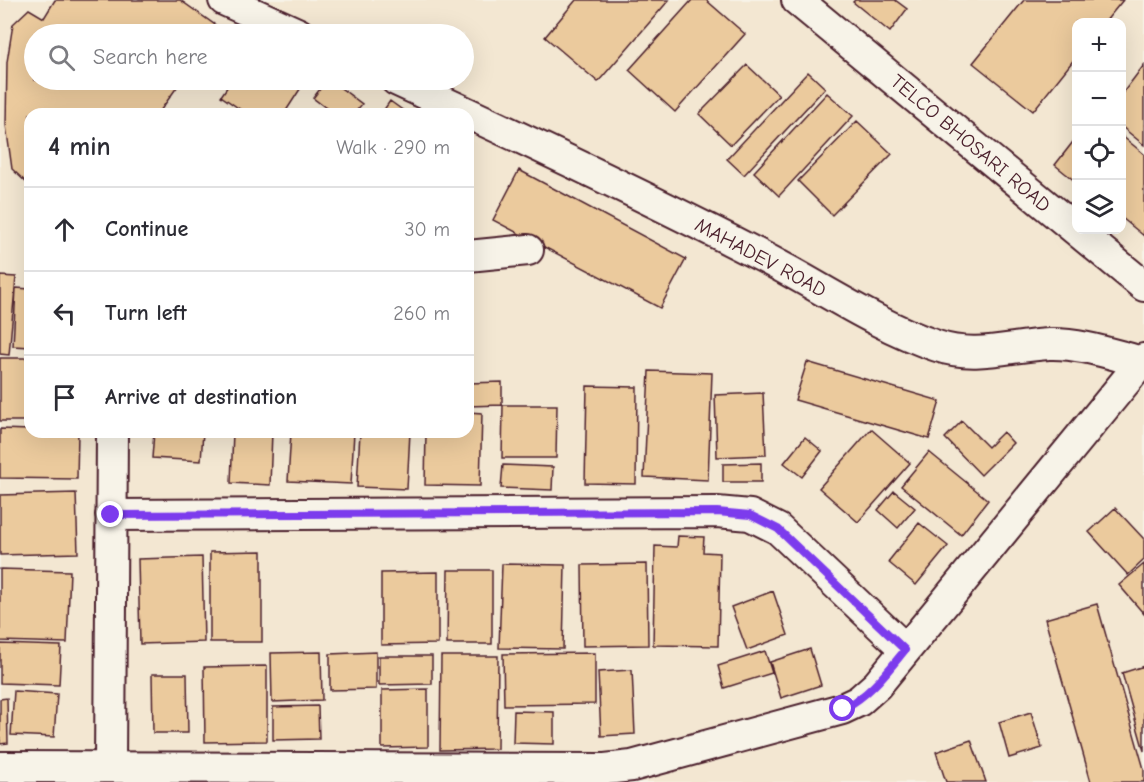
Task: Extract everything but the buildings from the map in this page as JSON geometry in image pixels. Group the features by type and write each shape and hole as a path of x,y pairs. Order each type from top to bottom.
{"lane":[{"path":"224,0 277,24"},
{"name":"TELCO BHOSARI ROAD","path":"797,0 1144,286"},
{"name":"MAHADEV ROAD","path":"418,90 457,108"},
{"name":"MAHADEV ROAD","path":"474,116 575,162 766,258 885,324 938,346 967,353 1050,344 1085,347 1143,361"},
{"path":"474,255 528,250"},
{"path":"0,767 110,767 279,775 534,775 632,766 843,709 859,701 877,685 1143,361"},
{"path":"110,767 112,438"},
{"path":"111,515 717,512 750,515 778,529 905,650"}],"shaded area":[{"path":"0,0 1144,0 1144,782 0,782"}],"route":[{"path":"111,515 717,512 750,515 778,529 905,650 877,685 859,701 843,709"}]}
